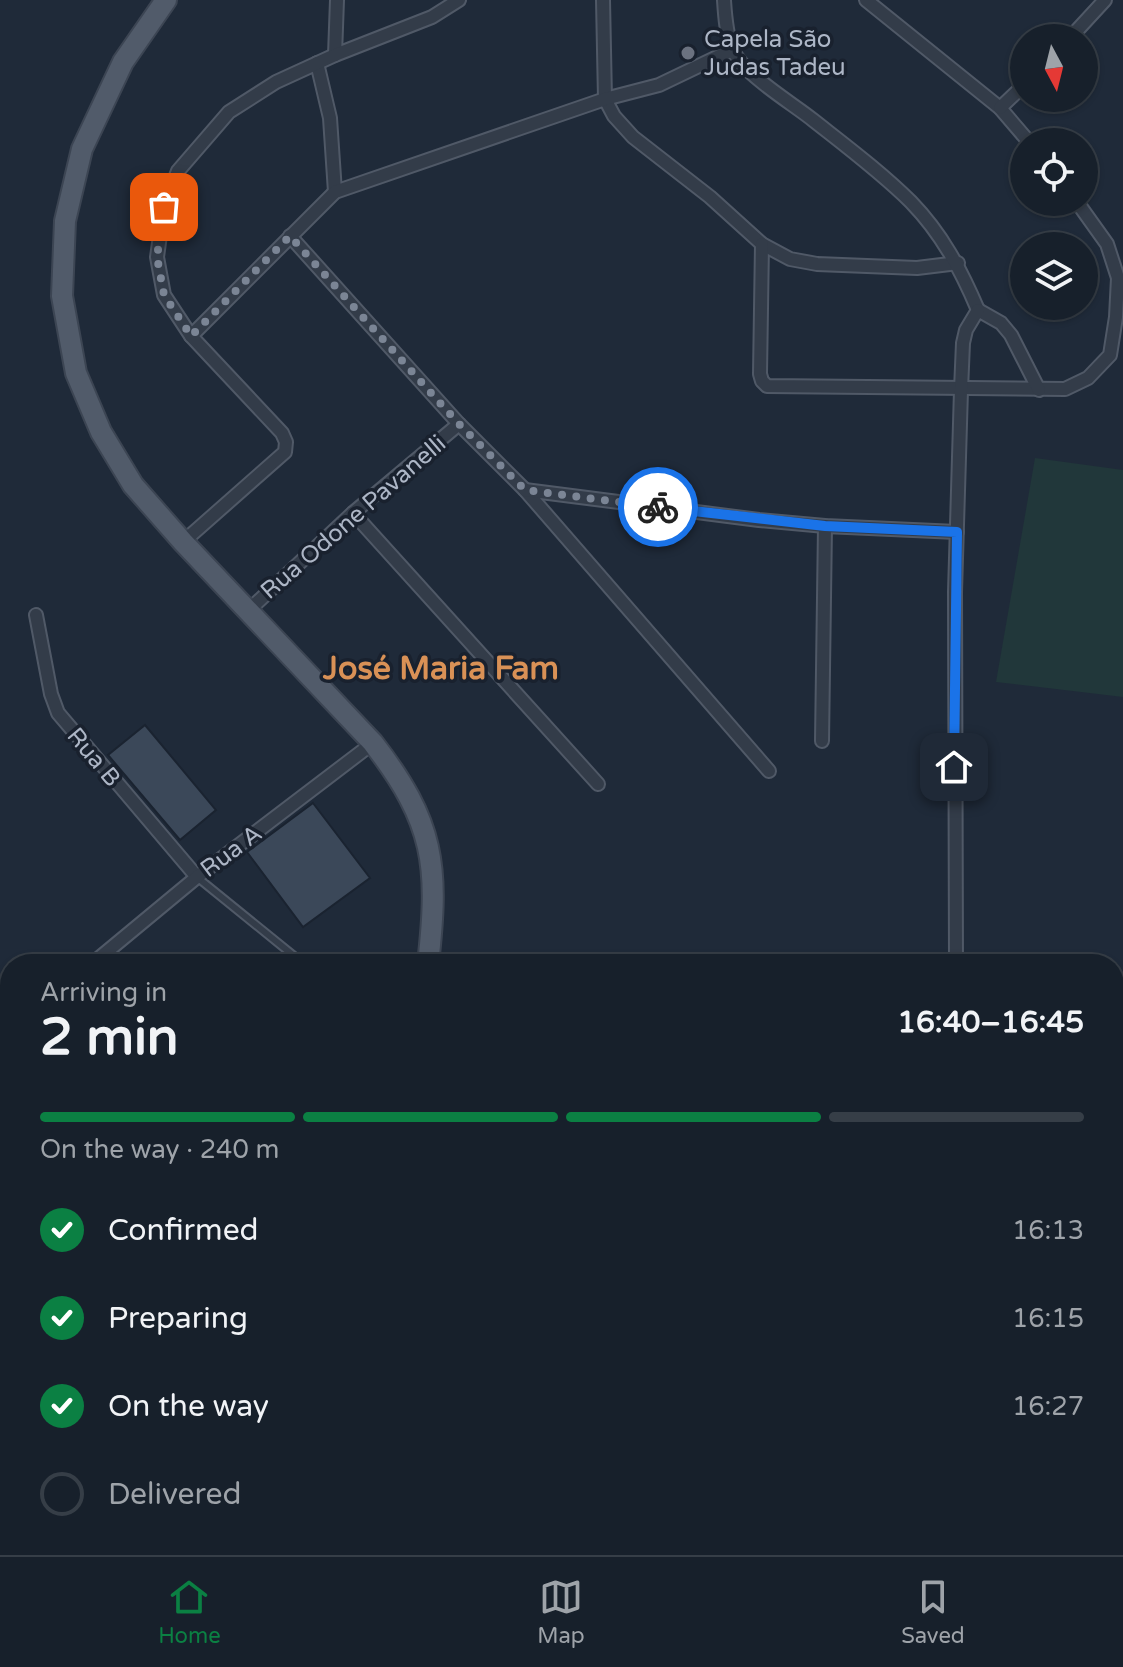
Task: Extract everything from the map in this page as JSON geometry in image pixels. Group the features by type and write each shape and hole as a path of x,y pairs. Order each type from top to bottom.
{"main road":[{"path":"166,0 123,62 82,149 65,221 62,296 76,373 101,432 133,485 373,743 397,774 417,812 432,855 434,905 429,954"}],"street":[{"path":"335,55 337,0"},
{"path":"183,542 285,452 286,442 282,433 191,336 164,295 157,257 164,207 178,171 229,112 276,82 432,17 459,0"},
{"path":"603,0 605,99 614,116 633,137 710,197 762,244 790,259 817,264 917,268 958,263"},
{"path":"724,0 732,50 764,84 812,119 910,201 927,219 958,263 978,310 1001,323 1011,335 1039,390"},
{"path":"866,0 1000,108 1017,128"},
{"path":"1083,24 1105,0"},
{"path":"191,336 335,192 605,99 659,85 732,50"},
{"path":"317,63 330,118 335,192"},
{"path":"1000,108 1010,98"},
{"path":"762,244 762,381 767,386 1065,389 1088,378 1116,355 1118,278 1107,244 1087,216"},
{"path":"290,236 459,424 525,490 769,771"},
{"path":"956,954 954,780 961,390 966,330 978,310"},
{"name":"Rua Odone Pavanelli","path":"248,611 353,513 459,424"},
{"path":"525,490 825,526 957,532"},
{"path":"353,513 598,784"},
{"path":"822,741 825,526"},
{"name":"Rua B","path":"36,615 51,694 58,713 197,877"},
{"name":"Rua A","path":"104,954 197,877 373,743"}],"lane":[{"path":"197,877 292,954"}],"green space":[{"path":"1035,458 1123,470 1123,697 996,682"}],"building":[{"path":"145,725 216,810 180,840 108,755"},
{"path":"313,803 370,878 303,927 247,852"}],"waterway":[{"path":"0,1380 0,1396"}],"way so far":[{"path":"164,207 157,257 164,295 191,336 290,236 459,424 525,490 658,507"}],"place":[{"name":"Capela São Judas Tadeu","path":"688,53"}],"district":[{"name":"José Maria Fam","path":"441,668"}],"route":[{"path":"658,507 825,526 957,532 954,767"}]}
